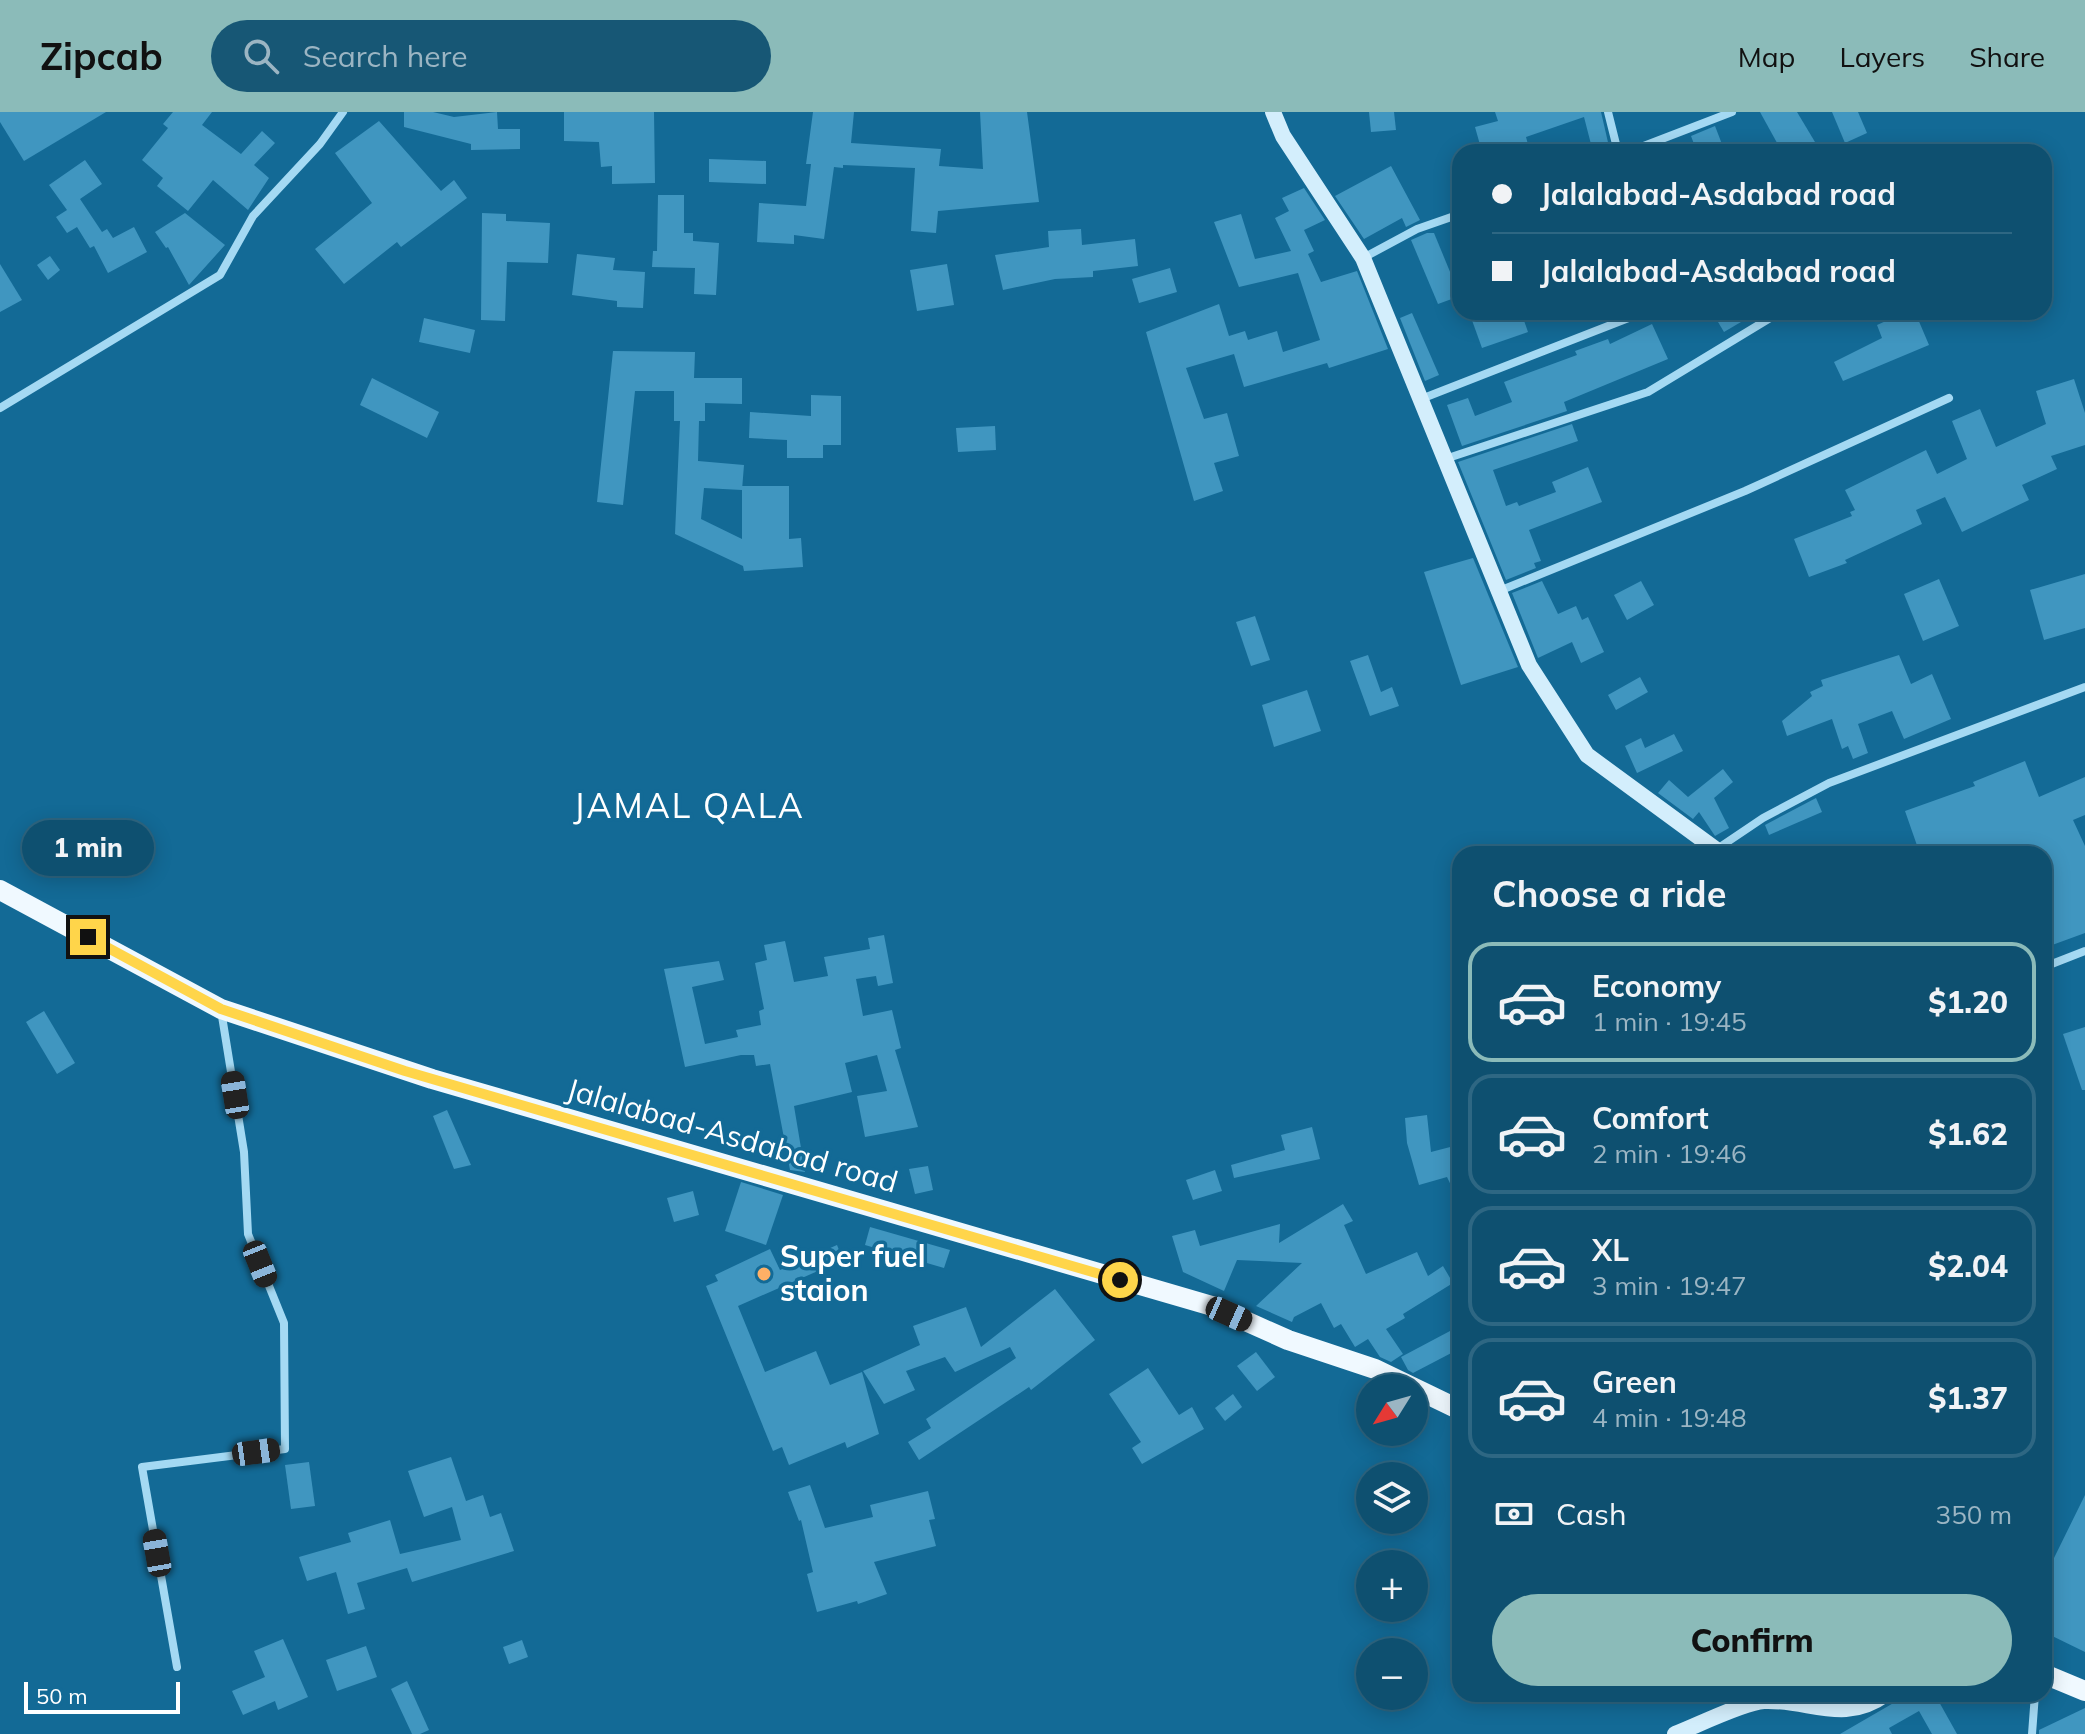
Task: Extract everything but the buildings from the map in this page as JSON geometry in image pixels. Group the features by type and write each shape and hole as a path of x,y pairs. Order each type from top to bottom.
{"main road":[{"name":"Jalalabad-Asdabad road","path":"0,890 221,1009 432,1079 1212,1306 1288,1340 1375,1369 1452,1406"},
{"path":"2052,1677 2085,1691"}],"street":[{"path":"0,408 220,275 253,216 320,144 343,112"},
{"path":"1273,112 1283,136 1363,258 1529,665 1587,755 1713,846"},
{"path":"1608,112 1616,144"},
{"path":"1649,144 1732,112"},
{"path":"1363,258 1417,229 1452,217"},
{"path":"1421,399 1623,320"},
{"path":"1445,459 1656,388 1767,320"},
{"path":"1499,591 1745,491 1949,398"},
{"path":"1727,846 1763,818 1829,783 2085,687"},
{"path":"2052,964 2085,951"},
{"path":"177,1667 142,1467 285,1449 284,1323 248,1234 244,1152 221,1009"},
{"path":"1675,1734 1760,1702"},
{"path":"1770,1702 1831,1711 1870,1706 1875,1702"},
{"path":"2032,1734 2034,1702"}],"place":[{"name":"Super fuel staion","path":"764,1274"}],"district":[{"name":"JAMAL QALA","path":"689,806"}],"route":[{"path":"88,937 221,1009 405,1071 1120,1280"}]}
